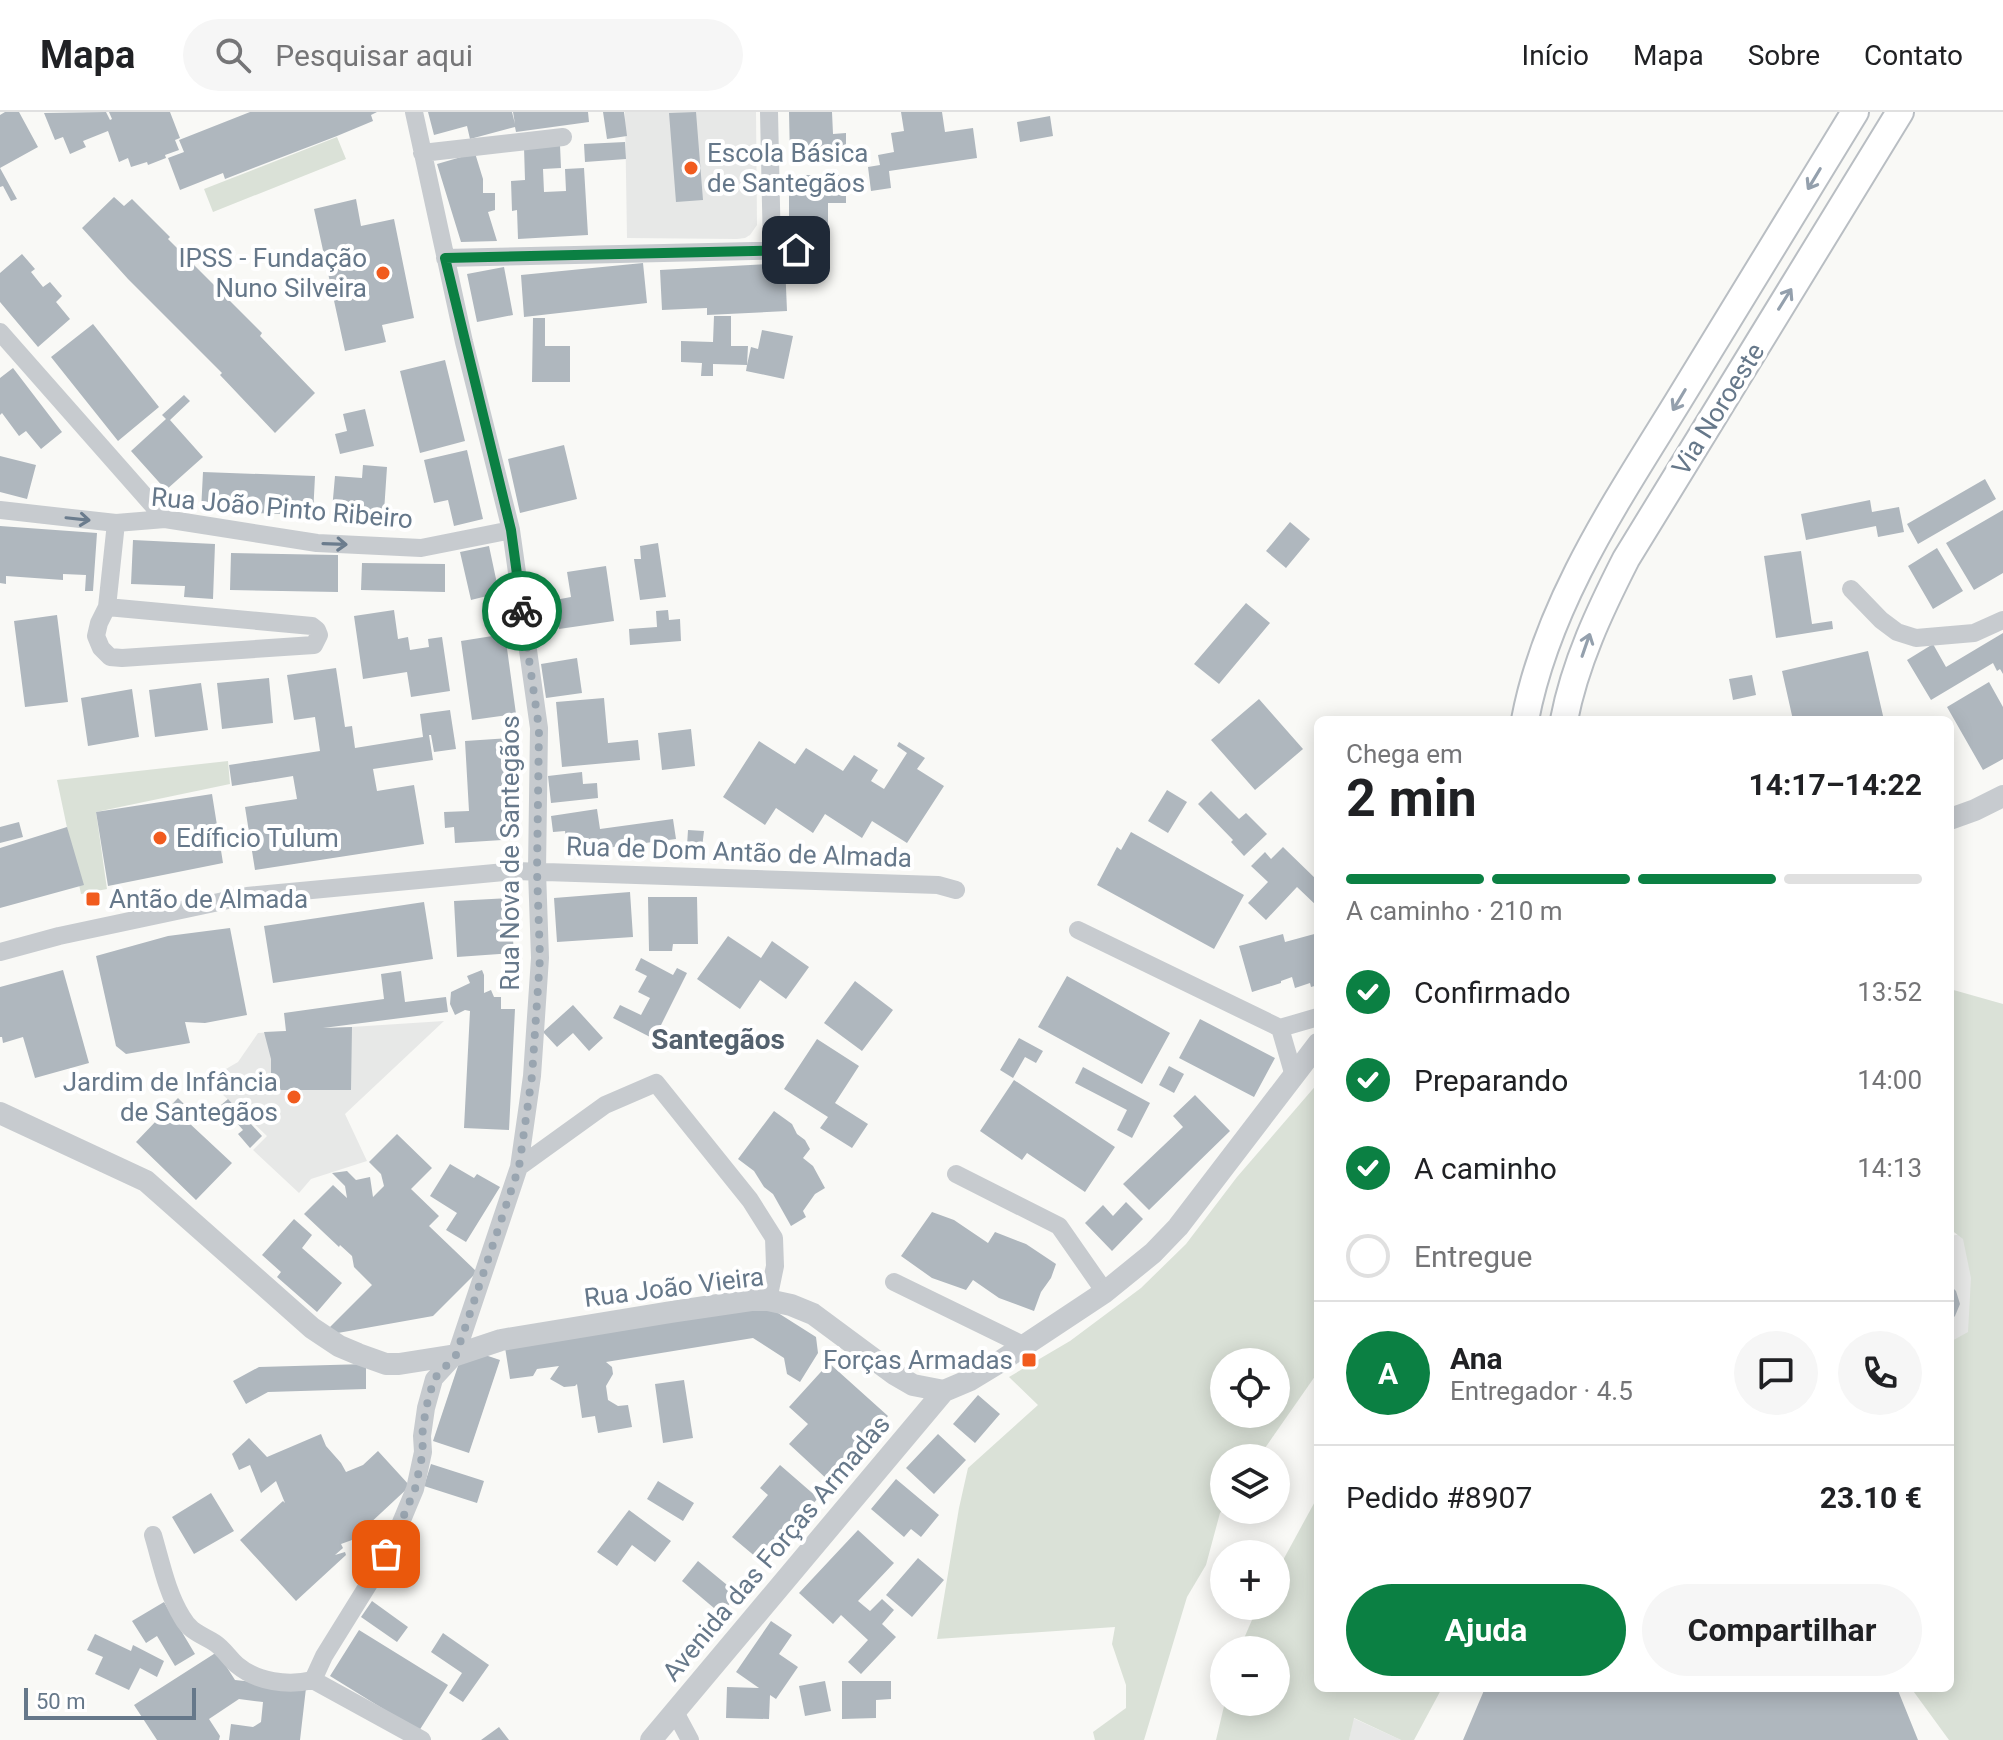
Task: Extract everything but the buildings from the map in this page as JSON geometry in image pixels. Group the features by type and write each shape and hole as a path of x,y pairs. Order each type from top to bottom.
{"main road":[{"name":"Via Noroeste","path":"1526,716 1542,656 1559,612 1614,506 1855,112"},
{"name":"Via Noroeste","path":"1565,716 1593,625 1626,559 1900,112"}],"street":[{"name":"Rua Nova de Santegãos","path":"313,1680 397,1532 418,1478 426,1408 434,1379 456,1355 519,1167 532,1076 540,958 537,871 539,728 511,530 445,258 414,112"},
{"path":"769,112 772,251"},
{"path":"422,153 563,137"},
{"path":"445,258 796,250"},
{"path":"0,332 165,519"},
{"name":"Rua João Pinto Ribeiro","path":"0,510 116,523 165,519 317,543 421,548 511,530"},
{"path":"107,607 312,626 319,635 314,645 110,657 101,648 96,636 107,607 116,523"},
{"path":"1851,589 1881,620 1897,632 1916,638 1974,633 2003,620"},
{"path":"1954,818 2003,796"},
{"name":"Rua de Dom Antão de Almada","path":"0,952 59,936 247,896 515,871 938,885 956,890"},
{"path":"1078,930 1280,1028 1314,1018"},
{"path":"1280,1028 1294,1076"},
{"path":"944,1391 970,1380 1105,1292 1153,1253 1178,1227 1314,1049"},
{"path":"519,1167 605,1105 656,1083 750,1200 774,1238 775,1266 768,1300"},
{"name":"Rua João Vieira","path":"0,1113 146,1181 312,1328 339,1346 386,1364 456,1355 501,1340 751,1300 768,1300 813,1314 913,1385 944,1391"},
{"path":"956,1174 1059,1226 1105,1292"},
{"path":"894,1282 1023,1345"},
{"name":"Avenida das Forças Armadas","path":"651,1740 944,1391"},
{"path":"153,1535 170,1591 182,1618 196,1634 217,1644 252,1676 284,1683 313,1680 422,1740"},
{"path":"675,1712 690,1740"}],"shaded area":[{"name":"Escola Básica de Santegãos","path":"625,112 756,112 757,225 750,235 737,239 627,238"},
{"path":"337,137 346,159 213,212 204,189"},
{"path":"228,761 230,784 96,812 107,889 81,894 57,780"},
{"path":"1954,990 2003,1004 2003,1740 1949,1740 1914,1692 1954,1692 1954,1340 1968,1332 1971,1278 1963,1239 1954,1232"},
{"name":"Jardim de Infância de Santegãos","path":"444,1021 345,1114 367,1161 311,1179 299,1193 253,1150 267,1136 207,1080 238,1062 258,1033"},
{"path":"1314,1088 1314,1378 1290,1412 1290,1348 1210,1348 1210,1428 1279,1428 1268,1444 1210,1444 1210,1524 1217,1524 1213,1540 1210,1540 1206,1565 1187,1597 1144,1740 1095,1740 1093,1732 1126,1708 1126,1685 1112,1644 1115,1627 937,1639 968,1468 1038,1405 1009,1377 1070,1341 1141,1288 1186,1244 1237,1177"},
{"path":"1968,1233 1989,1335 1954,1344 1954,1235"},
{"path":"1314,1503 1314,1692 1440,1692 1414,1740 1401,1740 1354,1718 1349,1740 1216,1740 1222,1716 1290,1716 1290,1636 1245,1636 1252,1620 1290,1620 1290,1547"},
{"path":"1353,1718 1401,1740 1349,1740"}],"way so far":[{"path":"386,1554 415,1489 423,1452 426,1408 434,1379 456,1355 519,1167 532,1076 540,958 537,871 539,728 522,611"}],"place":[{"name":"Escola Básica de Santegãos","path":"691,168"},
{"name":"IPSS - Fundação Nuno Silveira","path":"383,273"},
{"name":"Edíficio Tulum","path":"160,838"},
{"name":"Antão de Almada","path":"93,899"},
{"name":"Jardim de Infância de Santegãos","path":"294,1097"},
{"name":"Forças Armadas","path":"1029,1360"}],"district":[{"name":"Santegãos","path":"718,1039"}],"route":[{"path":"522,611 511,530 445,258 796,250"}]}
